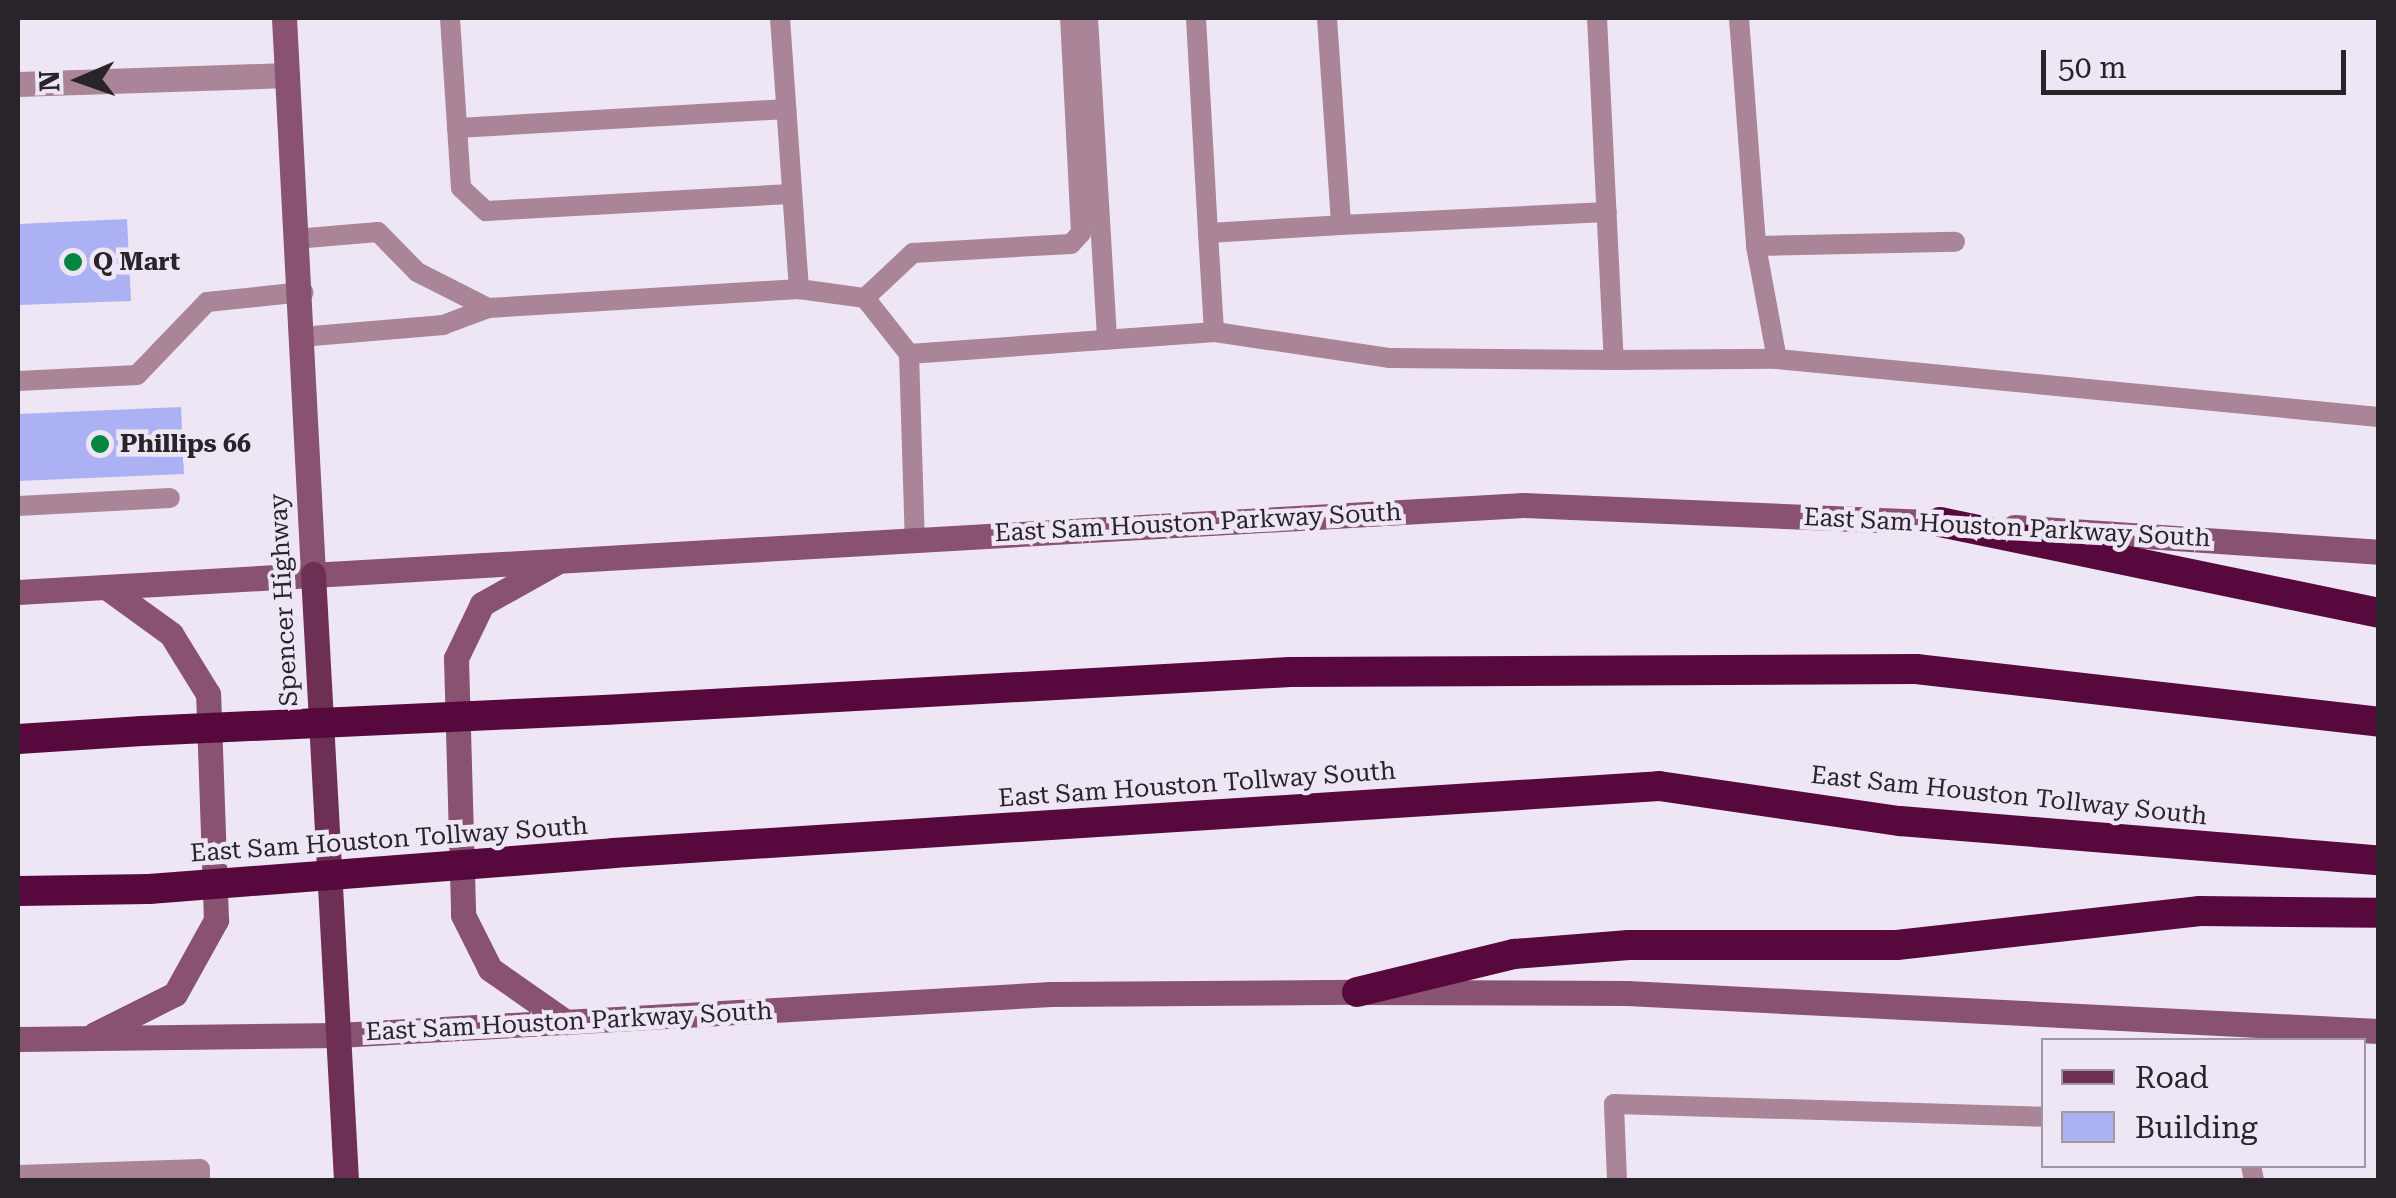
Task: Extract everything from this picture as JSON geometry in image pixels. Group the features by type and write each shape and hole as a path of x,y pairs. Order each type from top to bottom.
{"highway":[{"path":"1940,522 2378,613"},
{"path":"18,740 1290,672 1916,669 2378,722"},
{"name":"East Sam Houston Tollway South","path":"18,891 150,889 612,852 1659,786 1900,820 2378,860"},
{"path":"1358,992 1514,954 1629,945 1898,945 2200,911 2378,913"}],"main road":[{"name":"Spencer Highway","path":"284,18 295,239 303,292 300,338 346,1180"},
{"name":"East Sam Houston Parkway South","path":"18,592 1523,505 1940,522 2378,552"},
{"path":"560,560 482,604 456,658 463,915 490,970 566,1022"},
{"path":"86,1038 176,994 216,920 208,694 171,634 106,587"},
{"name":"East Sam Houston Parkway South","path":"18,1039 338,1035 1051,994 1358,992 1627,992 2378,1031"}],"street":[{"path":"18,84 286,75"}],"lane":[{"path":"450,18 461,188 486,211 792,194"},
{"path":"780,18 798,289"},
{"path":"866,298 913,253 1070,244 1081,232 1070,18"},
{"path":"1088,18 1107,339"},
{"path":"1196,18 1214,332"},
{"path":"1327,18 1341,225"},
{"path":"1598,18 1614,360"},
{"path":"1738,18 1756,246 1776,360"},
{"path":"457,128 786,110"},
{"path":"1208,234 1607,212"},
{"path":"295,239 378,232 417,272 488,308"},
{"path":"1756,246 1955,242"},
{"path":"300,338 444,326 488,308 798,289 866,298 909,354 914,540"},
{"path":"18,380 137,375 207,302 303,292"},
{"path":"909,354 1214,332 1390,358 1776,360 2378,418"},
{"path":"18,506 170,498"},
{"path":"1616,1180 1614,1104 2041,1117"},
{"path":"18,1175 153,1176 200,1169 200,1180"}],"building":[{"name":"Q Mart","path":"127,219 131,301 18,305 18,224"},
{"name":"Phillips 66","path":"181,407 184,474 18,481 18,414"}],"place":[{"name":"Q Mart","path":"73,262"},
{"name":"Phillips 66","path":"100,444"}]}
